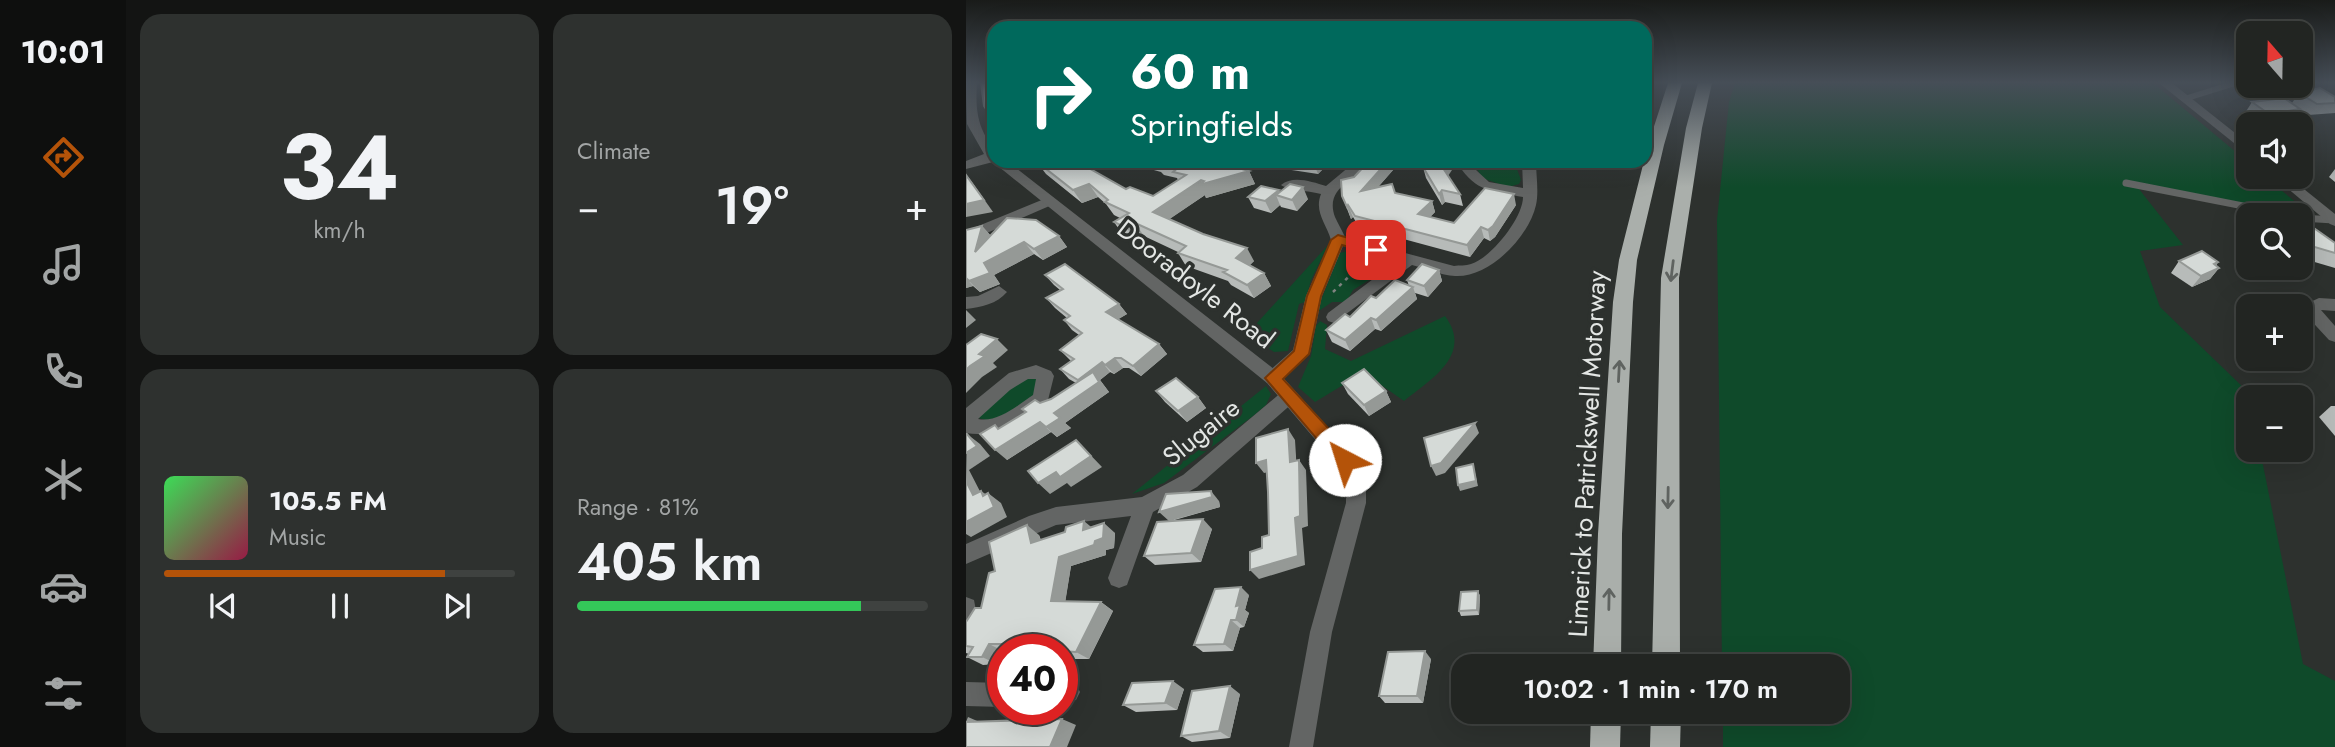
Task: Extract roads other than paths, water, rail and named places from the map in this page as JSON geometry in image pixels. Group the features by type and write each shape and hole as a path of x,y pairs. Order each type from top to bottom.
{"highway":[{"name":"Limerick to Patrickswell Motorway","path":"1652,161 1664,118"},
{"path":"1666,654 1670,278 1696,118"},
{"path":"1676,236 1705,118"},
{"path":"1628,260 1631,199 1639,168"},
{"name":"Limerick to Patrickswell Motorway","path":"1607,654 1610,534 1623,302 1628,260 1650,168"},
{"path":"1605,747 1606,724"},
{"path":"1665,724 1665,747"}],"street":[{"name":"Dooradoyle Road","path":"971,118 974,130 987,144"},
{"path":"2208,118 2236,140"},
{"path":"966,165 987,162"},
{"name":"Dooradoyle Road","path":"1010,168 1273,378 1345,460 1356,487 1356,499 1321,632 1301,747"},
{"path":"1273,378 1301,354 1322,273 1338,240 1324,208 1324,199 1328,191 1356,168"},
{"path":"1470,168 1478,181 1530,194"},
{"path":"1338,240 1454,271 1464,272 1483,265 1523,223 1530,203 1529,168"},
{"path":"1288,185 1302,184 1328,191"},
{"path":"2295,189 2334,221"},
{"path":"966,237 1049,201"},
{"path":"1334,317 1410,260"},
{"path":"966,303 981,301 999,292"},
{"path":"2335,305 2319,304 2312,308 2313,314 2335,336"},
{"path":"966,419 1021,373 1034,371 1045,376 1046,386 1041,399 1028,409 984,428 966,425"},
{"name":"Slugaire","path":"966,554 1036,522 1056,516 1145,506 1190,481 1289,396"},
{"path":"1119,578 1145,506"},
{"path":"966,608 966,616"},
{"path":"966,695 987,695"}],"lane":[{"path":"2126,183 2236,205"},
{"path":"2313,219 2334,221"}]}
